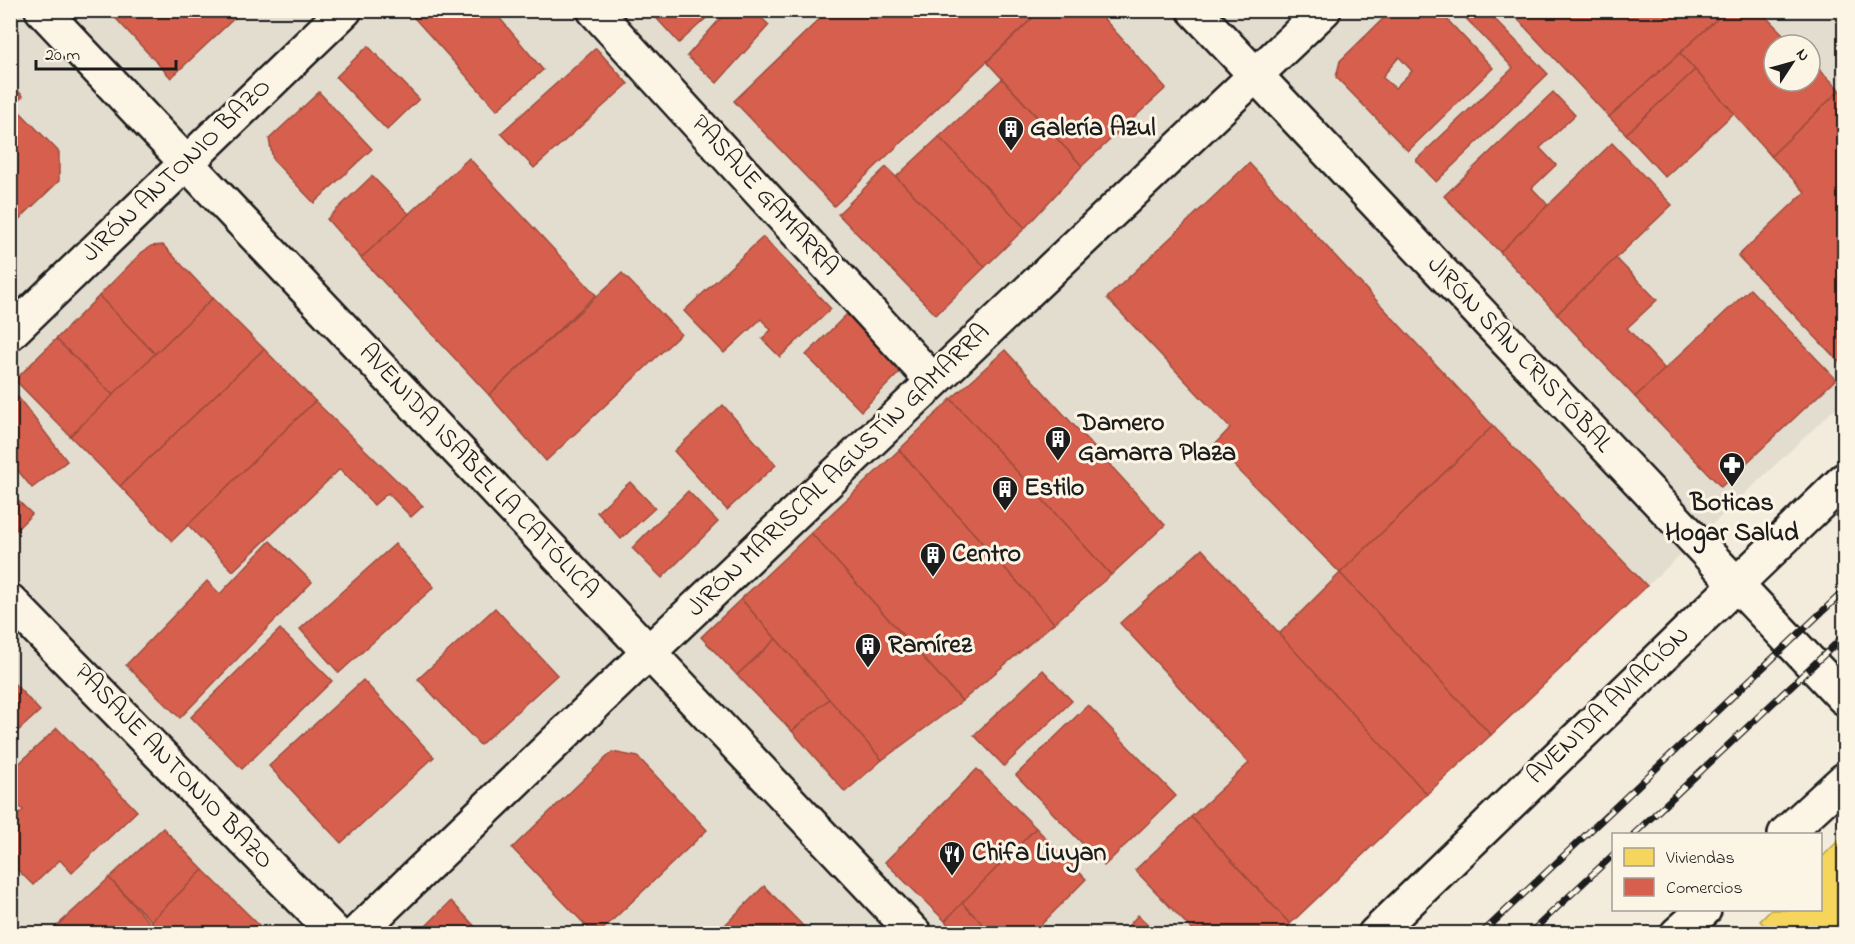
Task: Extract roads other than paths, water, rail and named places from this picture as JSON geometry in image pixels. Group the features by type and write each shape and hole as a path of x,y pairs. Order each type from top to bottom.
{"street":[{"name":"AVENIDA ISABEL LA CATÓLICA","path":"42,10 915,933"},
{"name":"JIRÓN ANTONIO BAZO","path":"10,333 345,10"},
{"name":"PASAJE GAMARRA","path":"594,10 933,381"},
{"name":"JIRÓN SAN CRISTÓBAL","path":"1194,10 1845,698"},
{"name":"JIRÓN MARISCAL AGUSTÍN GAMARRA","path":"356,933 1324,10"},
{"name":"AVENIDA AVIACIÓN","path":"1375,933 1845,480"},
{"name":"PASAJE ANTONIO BAZO","path":"10,601 336,933"},
{"path":"1786,833 1845,780"},
{"path":"1677,933 1702,911"}],"railway":[{"path":"1481,934 1844,591"},
{"path":"1635,833 1844,636"},
{"path":"1529,934 1612,856"}],"place":[{"name":"Galería Azul","path":"1011,152"},
{"name":"Damero Gamarra Plaza","path":"1058,462"},
{"name":"Boticas Hogar Salud","path":"1732,488"},
{"name":"Estilo","path":"1005,512"},
{"name":"Centro","path":"933,578"},
{"name":"Ramírez","path":"868,669"},
{"name":"Chifa Liuyan","path":"952,877"}]}
